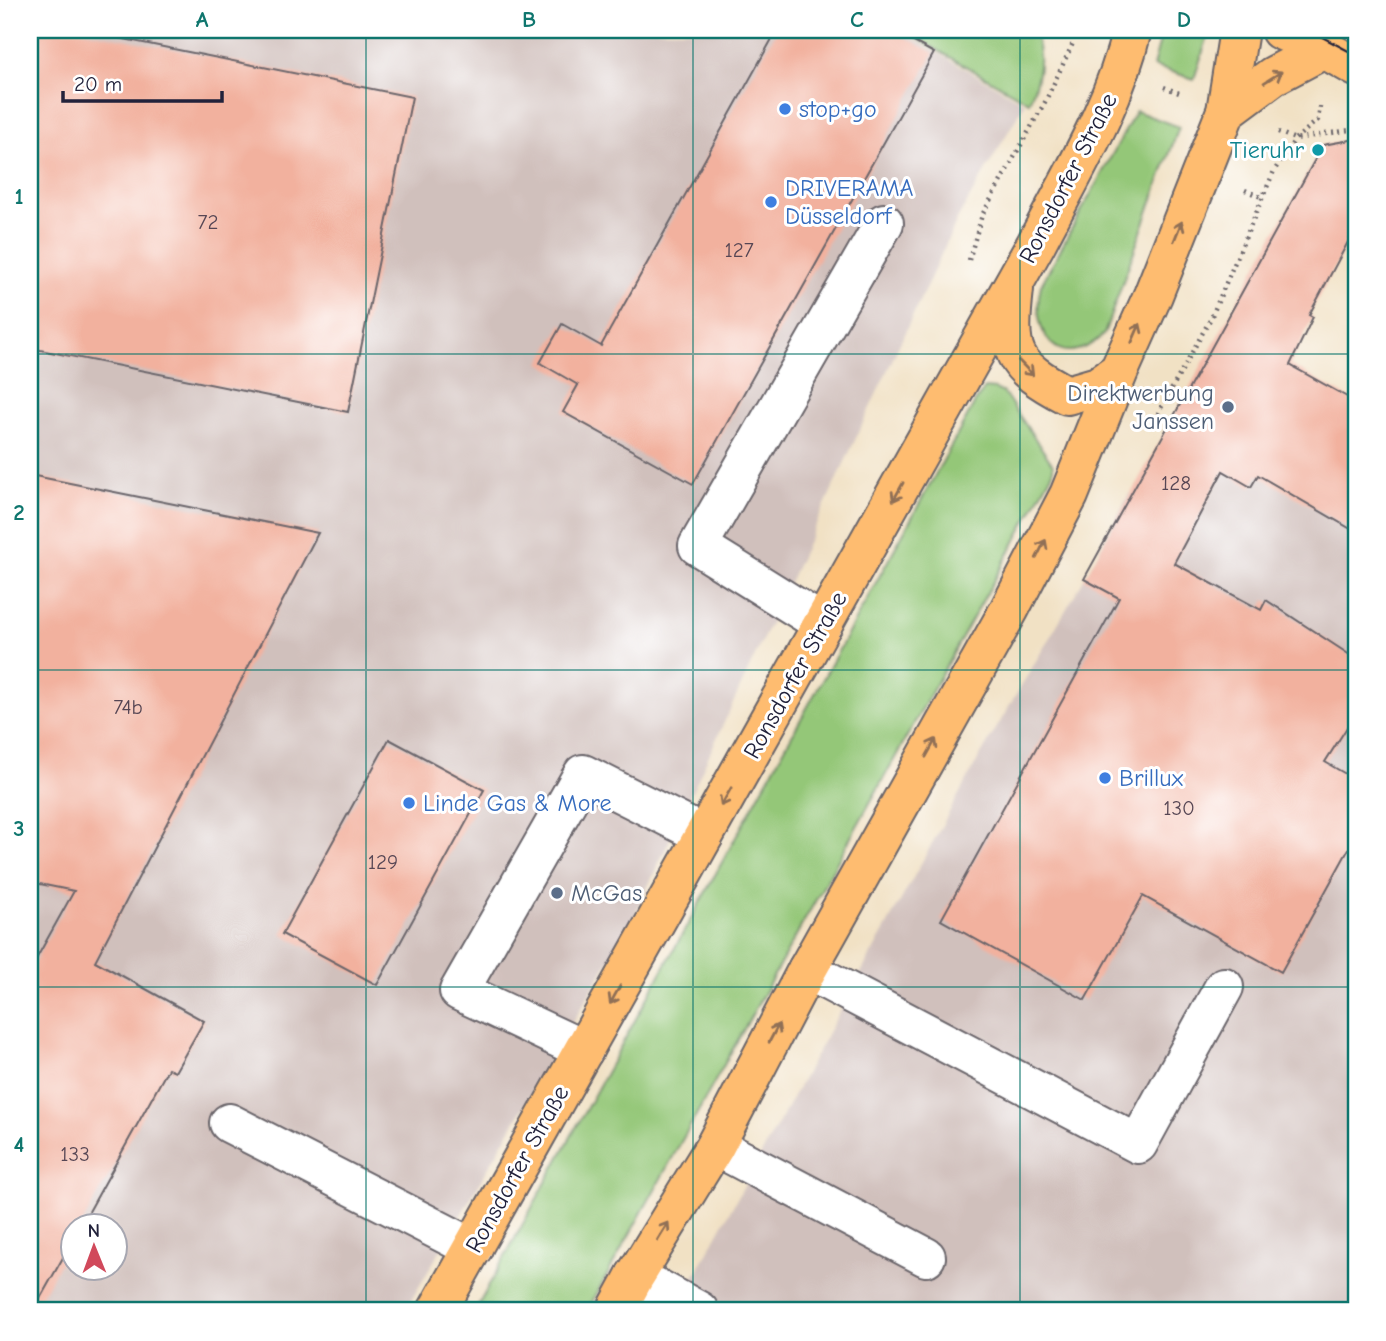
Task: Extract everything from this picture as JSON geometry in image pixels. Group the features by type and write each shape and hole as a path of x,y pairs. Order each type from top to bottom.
{"main road":[{"name":"Ronsdorfer Straße","path":"437,1311 1015,280 1106,109 1121,71 1132,30"},
{"path":"616,1311 715,1146 807,970 1009,610 1081,469 1226,111 1239,30"},
{"path":"1280,30 1340,58"},
{"path":"1226,111 1273,76 1340,58"},
{"path":"1015,280 1010,337 1014,354 1025,368 1041,381 1067,395 1098,386 1119,371"}],"lane":[{"path":"823,624 698,546 884,223"},
{"path":"584,1050 459,991 583,774 704,835"},
{"path":"807,970 1138,1144 1224,987"},
{"path":"229,1123 473,1248"},
{"path":"715,1146 926,1257"},
{"path":"635,1276 699,1311"}],"path":[{"path":"1067,30 1074,41"},
{"path":"982,215 1045,102 1074,41 1073,30"},
{"path":"1159,86 1190,97"},
{"path":"1320,101 1318,120 1295,139 1356,129"},
{"path":"1238,187 1262,198"}],"shaded area":[{"path":"30,30 898,30 1025,103 958,218 633,919 405,1311 30,1311"},
{"path":"1224,471 1251,487 1258,475 1356,532 1356,1311 715,1311 684,1295 979,758 1084,579 1129,494 1192,529"}],"green space":[{"path":"902,30 1032,30 1038,48 1039,66 1029,102"},
{"path":"1163,30 1204,30 1207,39 1194,79 1153,66"},
{"path":"1136,111 1179,127 1104,334 1088,346 1073,351 1061,350 1051,343 1039,319 1041,285"},
{"path":"985,388 1004,393 1053,465 1053,472 1003,564 587,1311 475,1311 977,399"}],"building":[{"path":"30,30 79,30 412,97 348,412 30,348"},
{"path":"777,30 892,30 934,53 693,484 563,412 578,385 540,363 562,324 601,346"},
{"path":"1356,139 1356,227 1309,315 1313,317 1290,365 1356,402 1356,532 1258,475 1251,487 1223,471 1174,563 1261,610 1266,600 1356,659 1356,713 1325,762 1356,780 1356,836 1281,972 1143,896 1085,1000 941,920 1119,598 1084,579 1323,145"},
{"path":"30,475 318,533 95,961 204,1021 175,1072 168,1069 89,1212 60,1212 60,1263 33,1311 30,1311 30,970 74,891 30,882"},
{"path":"389,739 484,790 377,985 282,934"}],"tram line":[{"path":"1309,30 1356,55"}],"place":[{"name":"stop+go","path":"785,109"},
{"name":"Tieruhr","path":"1318,150"},
{"name":"DRIVERAMA Düsseldorf","path":"771,202"},
{"name":"Direktwerbung Janssen","path":"1228,407"},
{"name":"Brillux","path":"1105,778"},
{"name":"Linde Gas & More","path":"409,803"},
{"name":"McGas","path":"557,893"}]}
